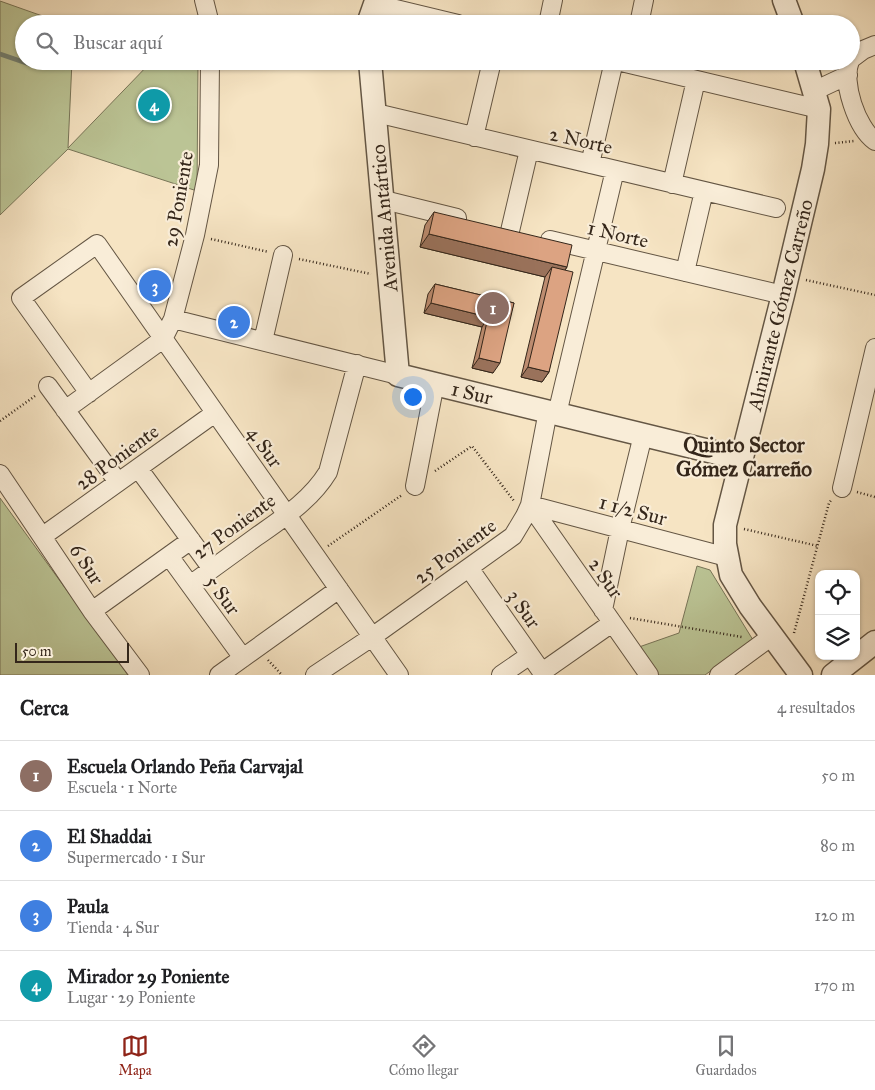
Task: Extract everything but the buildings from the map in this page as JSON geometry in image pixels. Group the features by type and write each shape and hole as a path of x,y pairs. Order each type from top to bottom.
{"street":[{"path":"204,0 208,15"},
{"path":"550,15 553,0"},
{"path":"641,15 644,0"},
{"path":"784,0 790,15"},
{"path":"374,9 408,15"},
{"path":"860,54 864,50 875,46"},
{"name":"29 Poniente","path":"65,410 163,339 173,319 195,235 209,165 210,70"},
{"name":"Avenida Antártico","path":"371,70 398,375"},
{"path":"474,137 490,70"},
{"path":"590,164 619,70"},
{"path":"655,70 696,80 816,100 845,70"},
{"name":"Almirante Gómez Carreño","path":"794,666 769,639 731,575 727,556 725,525 786,285 817,144 816,100 808,70"},
{"path":"851,70 855,114 874,140"},
{"path":"672,184 696,80"},
{"name":"2 Norte","path":"376,113 776,208"},
{"path":"510,231 529,150"},
{"name":"25 Poniente","path":"315,675 372,637 513,536 525,516 530,505 552,412 596,251 615,170"},
{"path":"685,272 704,191"},
{"path":"384,200 474,222"},
{"name":"1 Norte","path":"492,226 685,272 786,285"},
{"name":"4 Sur","path":"89,392 21,298 97,244 399,675"},
{"path":"263,341 283,256"},
{"name":"1 Sur","path":"173,319 742,459"},
{"path":"842,488 875,348"},
{"name":"27 Poniente","path":"190,585 287,515 321,484 328,472 357,364"},
{"path":"415,486 435,384"},
{"path":"48,386 118,482"},
{"name":"28 Poniente","path":"43,536 215,412"},
{"path":"543,673 607,616 620,529 643,435"},
{"name":"5 Sur","path":"138,468 212,569"},
{"name":"6 Sur","path":"0,474 92,611 140,675"},
{"name":"1 1/2 Sur","path":"530,505 727,556"},
{"name":"2 Sur","path":"530,505 649,675"},
{"name":"27 Poniente","path":"92,611 191,540"},
{"name":"5 Sur","path":"169,556 190,585 250,653"},
{"name":"3 Sur","path":"469,568 543,673"},
{"path":"219,675 339,589"},
{"path":"719,675 769,639"},
{"path":"833,675 875,642"},
{"path":"501,675 530,655"}],"path":[{"path":"817,144 874,140"},
{"path":"786,285 875,295"},
{"path":"794,666 818,546 829,503 842,488"},
{"path":"725,525 818,546"},
{"path":"607,616 769,639"},
{"path":"250,653 282,675"}],"green space":[{"path":"0,1 40,15 15,15 15,70 72,70 68,148 143,70 198,70 197,191 68,149 0,215"},
{"path":"0,498 128,675 0,675"},
{"path":"697,566 710,570 753,640 705,675 657,675 639,647 679,633"}],"waterway":[{"path":"0,54 15,59"}],"place":[{"name":"Mirador 29 Poniente","path":"154,105"},
{"name":"Paula","path":"155,286"},
{"name":"Escuela Orlando Peña Carvajal","path":"493,308"},
{"name":"El Shaddai","path":"234,322"}],"district":[{"name":"Quinto Sector Gómez Carreño","path":"744,457"}]}
